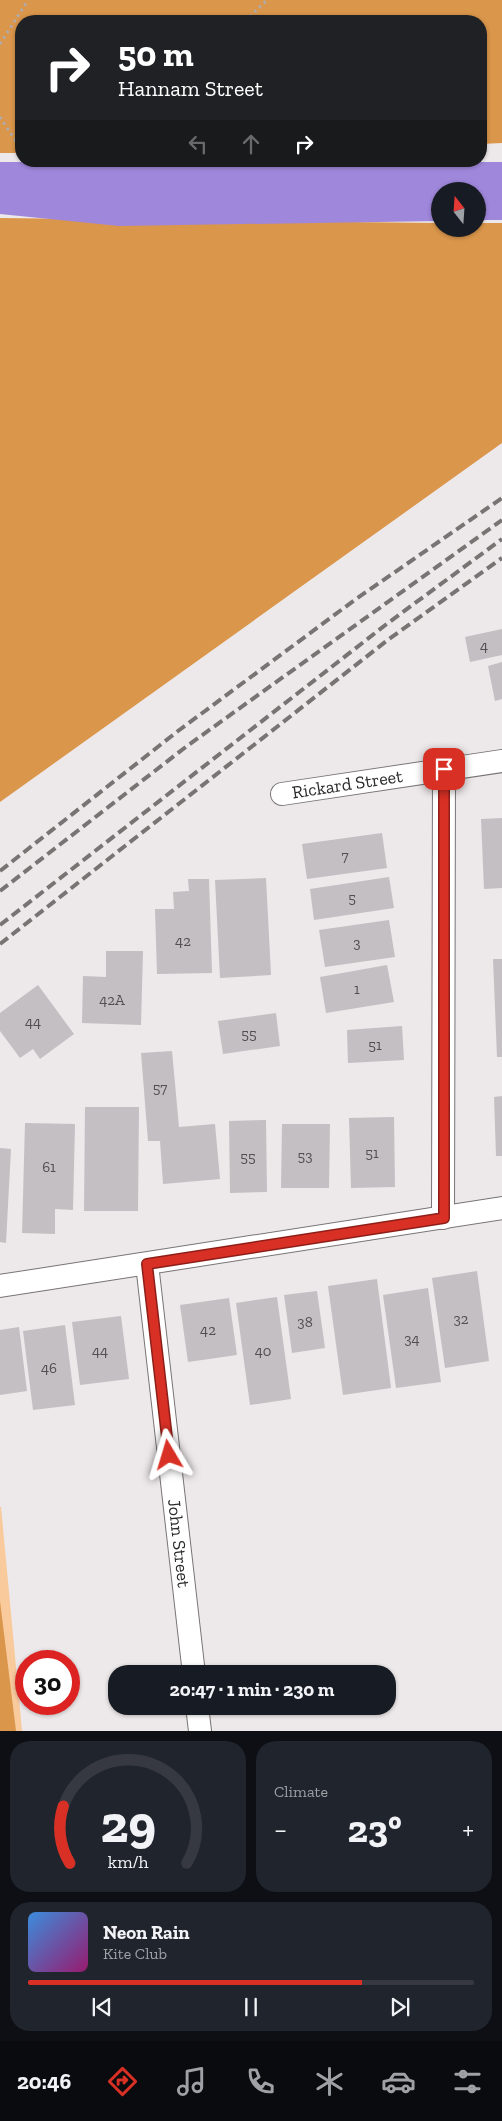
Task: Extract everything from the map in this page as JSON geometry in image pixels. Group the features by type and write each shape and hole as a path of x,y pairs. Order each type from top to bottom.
{"street":[{"name":"Rickard Street","path":"282,794 502,760"},
{"path":"444,769 444,1218"},
{"path":"0,1286 502,1208"},
{"name":"John Street","path":"147,1264 193,1665"},
{"path":"198,1715 200,1731"}],"path":[{"path":"18,15 28,0"},
{"path":"251,15 267,0"},
{"path":"0,44 15,20"},
{"path":"0,117 15,140"}],"shaded area":[{"path":"0,0 502,0 502,143 487,144 487,15 15,15 15,153 0,153"},
{"path":"0,162 15,162 15,167 487,167 487,162 502,162 502,220 486,220 486,182 431,182 431,221 119,226 0,214"},
{"path":"0,218 431,223 431,238 486,238 486,223 502,223 502,443 0,802"},
{"path":"1,1507 15,1656 15,1715 20,1715 22,1731 0,1731"},
{"path":"0,1601 16,1731 0,1731"}],"building":[{"path":"502,629 502,655 470,662 465,637"},
{"path":"502,662 502,699 495,701 488,666"},
{"path":"502,818 502,888 484,889 481,819"},
{"path":"382,833 387,868 307,879 302,844"},
{"path":"389,877 394,908 314,920 310,889"},
{"path":"266,878 271,975 220,978 215,880"},
{"path":"188,879 209,879 212,973 157,974 155,909 174,909 173,892 189,891"},
{"path":"389,920 395,957 325,967 319,930"},
{"path":"106,951 143,951 141,1025 82,1023 83,976 106,977"},
{"path":"493,959 502,959 502,1057 497,1057"},
{"path":"387,965 394,1002 326,1013 320,977"},
{"path":"38,985 74,1034 40,1059 33,1049 20,1058 0,1031 0,1013"},
{"path":"276,1013 280,1046 223,1054 218,1021"},
{"path":"402,1026 404,1060 348,1063 347,1030"},
{"path":"172,1051 179,1127 215,1124 220,1179 163,1184 160,1141 148,1141 141,1053"},
{"path":"502,1096 502,1156 496,1156 494,1097"},
{"path":"85,1107 139,1107 138,1211 84,1211"},
{"path":"394,1117 395,1187 351,1188 349,1118"},
{"path":"266,1120 267,1192 230,1193 229,1121"},
{"path":"25,1123 75,1124 73,1210 55,1209 55,1234 22,1233"},
{"path":"282,1124 330,1124 329,1188 281,1188"},
{"path":"0,1148 11,1149 6,1243 0,1242"},
{"path":"477,1271 489,1361 445,1368 432,1278"},
{"path":"377,1279 391,1388 343,1395 328,1286"},
{"path":"428,1288 441,1382 396,1388 383,1295"},
{"path":"317,1291 325,1348 292,1353 284,1295"},
{"path":"277,1297 291,1399 250,1405 236,1303"},
{"path":"229,1298 237,1355 188,1362 180,1305"},
{"path":"121,1316 129,1379 80,1385 72,1322"},
{"path":"65,1325 75,1405 33,1410 23,1331"},
{"path":"19,1327 27,1391 0,1395 0,1330"}],"railway":[{"path":"0,871 178,731 356,599 502,498"},
{"path":"0,891 187,746 502,520"},
{"path":"0,925 388,623 502,539"},
{"path":"0,944 389,639 502,558"}],"route":[{"path":"169,1455 147,1264 444,1218 444,769"}]}
